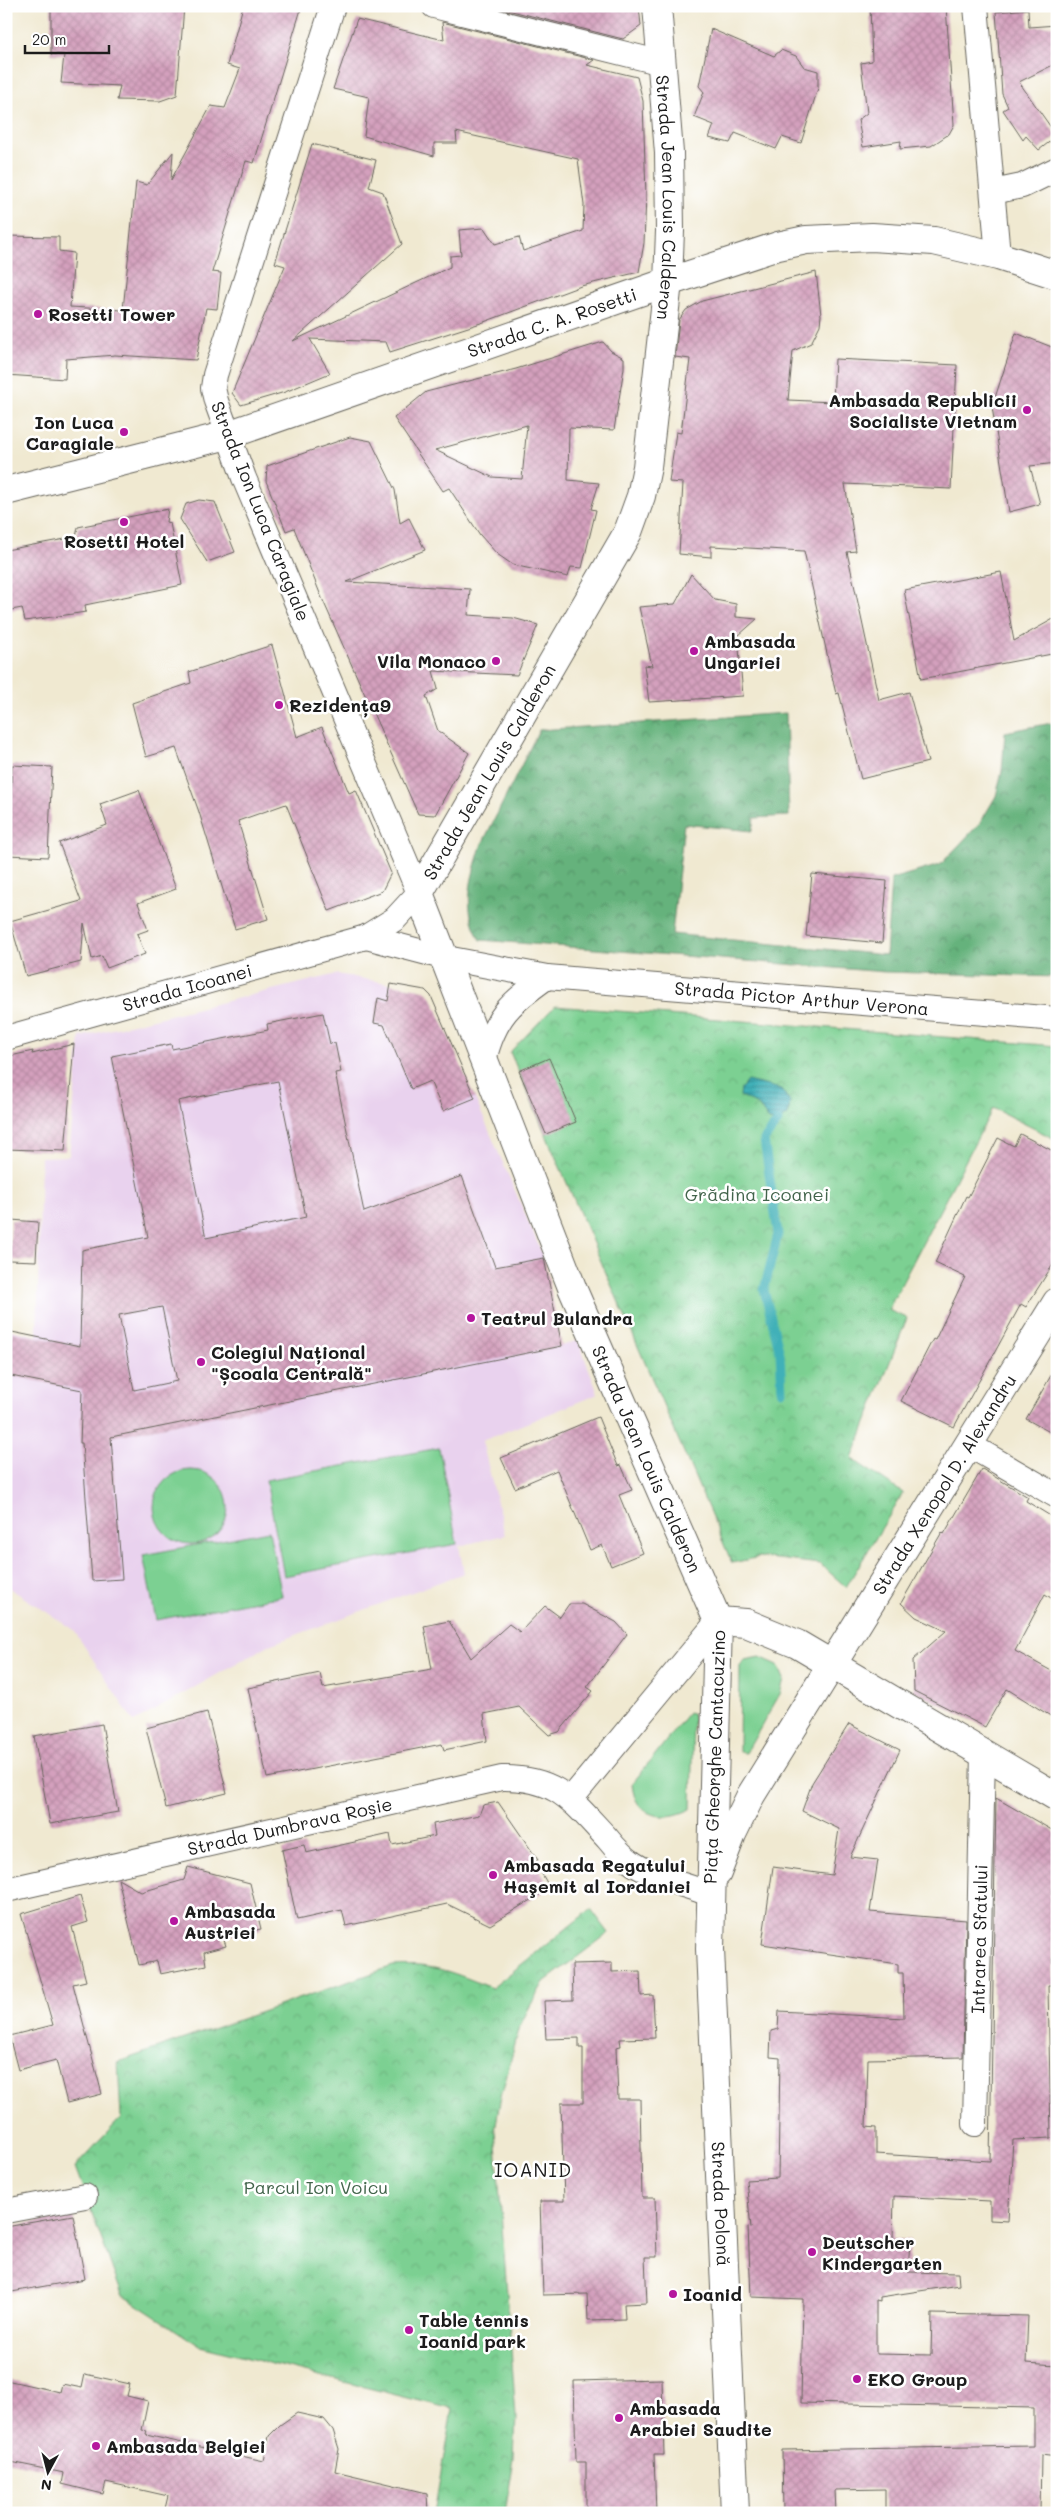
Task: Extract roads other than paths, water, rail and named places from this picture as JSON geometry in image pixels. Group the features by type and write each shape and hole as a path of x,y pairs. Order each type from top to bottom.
{"street":[{"name":"Strada Ion Luca Caragiale","path":"333,6 215,375 213,388 244,478 419,893"},
{"path":"434,6 662,63"},
{"name":"Strada Jean Louis Calderon","path":"658,6 669,153 668,282 647,467 641,496 628,532 419,893 446,958 573,1290 718,1621"},
{"path":"976,6 998,256"},
{"path":"993,192 1022,186 1057,169"},
{"name":"Strada C. A. Rosetti","path":"6,492 228,435 668,282 778,246 836,237 908,238 934,241 998,256 1057,275"},
{"name":"Strada Icoanei","path":"6,1038 366,937 395,919 419,893"},
{"path":"366,937 446,958"},
{"name":"Strada Pictor Arthur Verona","path":"446,958 547,977 1057,1019"},
{"path":"484,1060 489,1039 497,1022 511,1004 547,977"},
{"name":"Strada Xenopol D. Alexandru","path":"832,1665 1057,1302"},
{"path":"969,1445 1057,1496"},
{"name":"Piața Gheorghe Cantacuzino","path":"710,1894 745,1806 832,1665 771,1632 746,1623 718,1621"},
{"name":"Piața Gheorghe Cantacuzino","path":"710,1894 635,1865 622,1855 571,1799 718,1621"},
{"name":"Piața Gheorghe Cantacuzino","path":"710,1894 718,1621"},
{"path":"832,1665 1057,1797"},
{"name":"Intrarea Sfatului","path":"975,2124 983,1753"},
{"name":"Strada Dumbrava Roșie","path":"6,1890 502,1778 540,1781 571,1799"},
{"name":"Strada Polonă","path":"710,1894 710,1959 735,2513"},
{"path":"6,2211 85,2196"}],"water":[{"path":"747,1081 781,1089 790,1102 788,1115 778,1121 769,1120 758,1105 740,1096 741,1089"}],"waterway":[{"path":"778,1121 764,1140 778,1234 764,1290 780,1353 782,1391"}],"place":[{"name":"Rosetti Tower","path":"38,314"},
{"name":"Ambasada Republicii Socialiste Vietnam","path":"1027,410"},
{"name":"Ion Luca Caragiale","path":"124,432"},
{"name":"Rosetti Hotel","path":"124,522"},
{"name":"Ambasada Ungariei","path":"694,651"},
{"name":"Vila Monaco","path":"496,661"},
{"name":"Rezidența9","path":"279,705"},
{"name":"Teatrul Bulandra","path":"471,1318"},
{"name":"Colegiul Național \"Școala Centrală\"","path":"201,1362"},
{"name":"Ambasada Regatului Haşemit al Iordaniei","path":"493,1875"},
{"name":"Ambasada Austriei","path":"174,1921"},
{"name":"Deutscher Kindergarten","path":"812,2252"},
{"name":"Ioanid","path":"673,2294"},
{"name":"Table tennis Ioanid park","path":"409,2330"},
{"name":"EKO Group","path":"857,2379"},
{"name":"Ambasada Arabiei Saudite","path":"619,2418"},
{"name":"Ambasada Belgiei","path":"96,2446"}],"district":[{"name":"IOANID","path":"533,2169"}],"park label":[{"name":"Grădina Icoanei","path":"757,1194"},
{"name":"Parcul Ion Voicu","path":"316,2187"}]}
